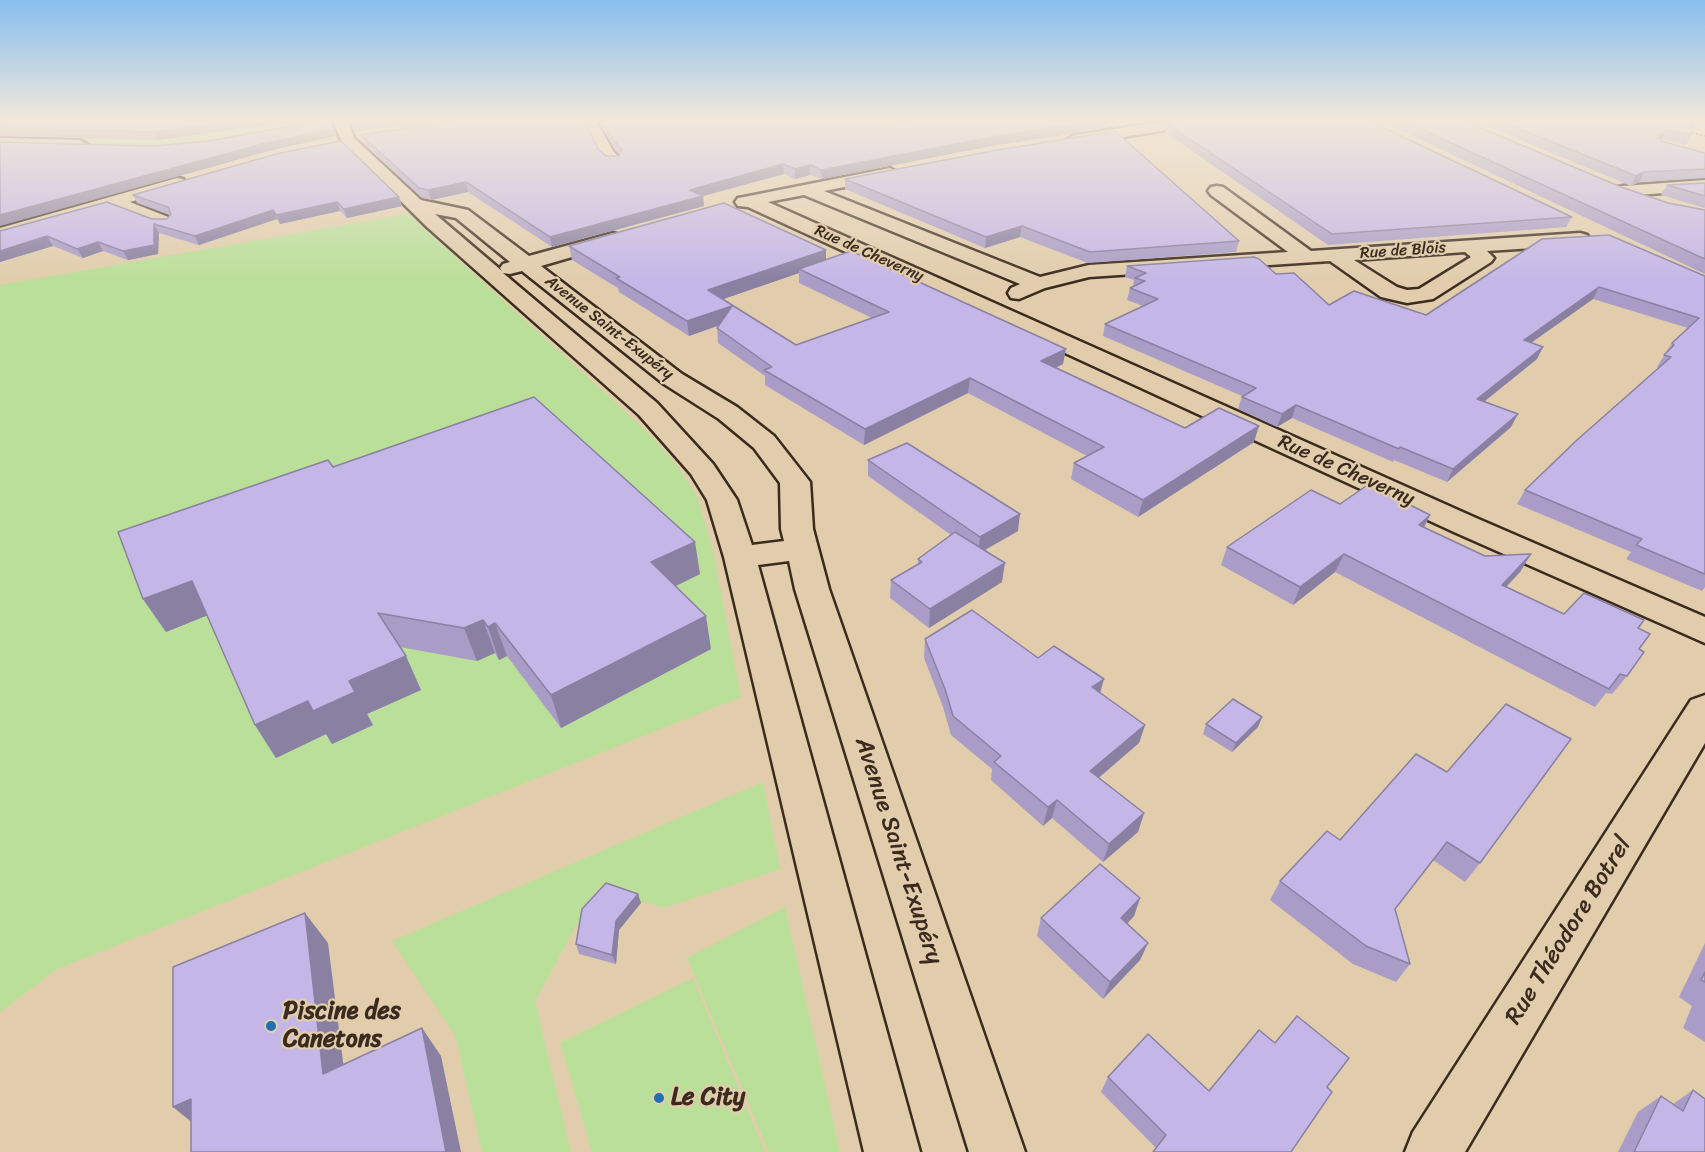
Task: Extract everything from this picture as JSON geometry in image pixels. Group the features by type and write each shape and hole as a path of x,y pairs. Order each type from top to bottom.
{"street":[{"name":"Avenue Saint-Exupéry","path":"379,174 648,409 703,470 722,500 740,557 892,1152"},
{"path":"806,190 886,174"},
{"path":"0,234 198,177"},
{"path":"1660,204 1617,188 1705,185"},
{"name":"Rue de Cheverny","path":"1038,284 806,190 738,204 988,308 1465,525 1705,631"},
{"path":"1217,192 1308,257"},
{"path":"113,202 164,222"},
{"name":"Avenue Saint-Exupéry","path":"417,205 462,214 693,393 728,413 764,442 795,482 797,529 812,589 997,1152"},
{"name":"Rue de Blois","path":"1038,284 1089,271 1470,247 1598,235 1577,222"},
{"path":"527,263 634,233"},
{"name":"Rue de Blois","path":"1335,256 1389,292 1407,297 1425,294 1484,258 1470,247"},
{"name":"Avenue Saint-Exupéry","path":"493,273 527,263"},
{"path":"988,308 1038,284"},
{"name":"Avenue Saint-Exupéry","path":"648,409 693,393"},
{"path":"740,557 802,549"},
{"name":"Rue Théodore Botrel","path":"1433,1152 1705,711"}],"green space":[{"path":"408,214 614,401 656,441 679,468 697,496 713,551 741,697 57,969 0,1012 0,285"},
{"path":"763,782 780,869 664,908 597,888 535,1001 571,1152 482,1152 455,1035 392,941"},
{"path":"785,907 840,1152 769,1152 687,958"},
{"name":"Le City","path":"693,978 765,1152 592,1152 560,1043"}],"building":[{"path":"0,174 152,174 0,215"},
{"path":"207,174 375,174 399,197 344,209 337,202 276,215 273,210 195,236 154,224 154,245 123,251 98,242 77,249 47,236 0,251 0,231 107,202 152,219 167,219 171,214 168,207 133,195"},
{"path":"403,174 748,174 690,190 703,196 550,237 466,182 428,190 419,188"},
{"path":"873,174 1163,174 1239,241 1090,252 1022,226 986,237 845,179"},
{"path":"1242,174 1481,174 1572,217 1332,234"},
{"path":"1519,174 1590,174 1668,203 1705,210 1705,259"},
{"path":"1705,183 1705,196 1667,185"},
{"path":"724,203 826,250 708,290 796,345 889,312 799,269 851,251 1066,349 1041,361 1185,428 1219,408 1259,426 1143,500 1074,463 1104,447 970,378 865,429 764,370 772,367 717,328 732,306 687,321 569,246"},
{"path":"1609,235 1705,276 1705,574 1636,545 1642,539 1525,490 1577,440 1671,357 1664,355 1674,345 1672,343 1699,318 1599,287 1524,340 1543,347 1477,399 1518,414 1453,469 1400,447 1399,449 1296,405 1282,414 1242,397 1256,388 1105,324 1158,299 1130,288 1145,281 1135,278 1146,273 1127,266 1254,257 1276,274 1294,273 1329,305 1354,291 1426,315 1542,239"},
{"path":"534,397 695,542 651,562 706,616 551,695 495,623 488,627 483,620 464,628 378,613 406,656 349,681 355,692 313,711 308,701 255,725 192,581 143,599 118,532 328,460 333,467"},
{"path":"907,443 1020,514 980,537 868,460"},
{"path":"1369,484 1430,515 1419,525 1485,556 1531,554 1502,585 1564,614 1584,593 1644,620 1638,628 1650,634 1639,649 1644,652 1627,676 1620,674 1609,689 1344,554 1300,587 1227,547 1311,490 1340,504"},
{"path":"955,532 1005,563 930,609 891,580 922,562 918,559"},
{"path":"972,610 1038,658 1054,646 1104,679 1092,687 1145,725 1090,771 1144,813 1109,844 1057,800 1048,807 994,762 1001,756 953,716 925,639"},
{"path":"1233,699 1262,717 1236,743 1206,724"},
{"path":"1506,704 1571,739 1480,863 1447,842 1395,909 1410,964 1366,946 1280,881 1327,831 1340,840 1416,754 1447,772"},
{"path":"1100,864 1140,898 1121,918 1148,943 1110,982 1041,918"},
{"path":"606,883 638,894 616,921 612,955 576,944 582,909"},
{"name":"Piscine des Canetons","path":"305,913 323,1074 422,1028 446,1152 191,1152 191,1099 173,1107 173,967"},
{"path":"1297,1016 1349,1058 1327,1087 1332,1092 1291,1152 1153,1152 1166,1135 1108,1077 1148,1034 1209,1091 1259,1030 1275,1043"},
{"path":"1693,1090 1705,1099 1705,1152 1634,1152 1661,1096 1683,1111"}],"place":[{"name":"Piscine des Canetons","path":"271,1026"},
{"name":"Le City","path":"659,1098"}]}
